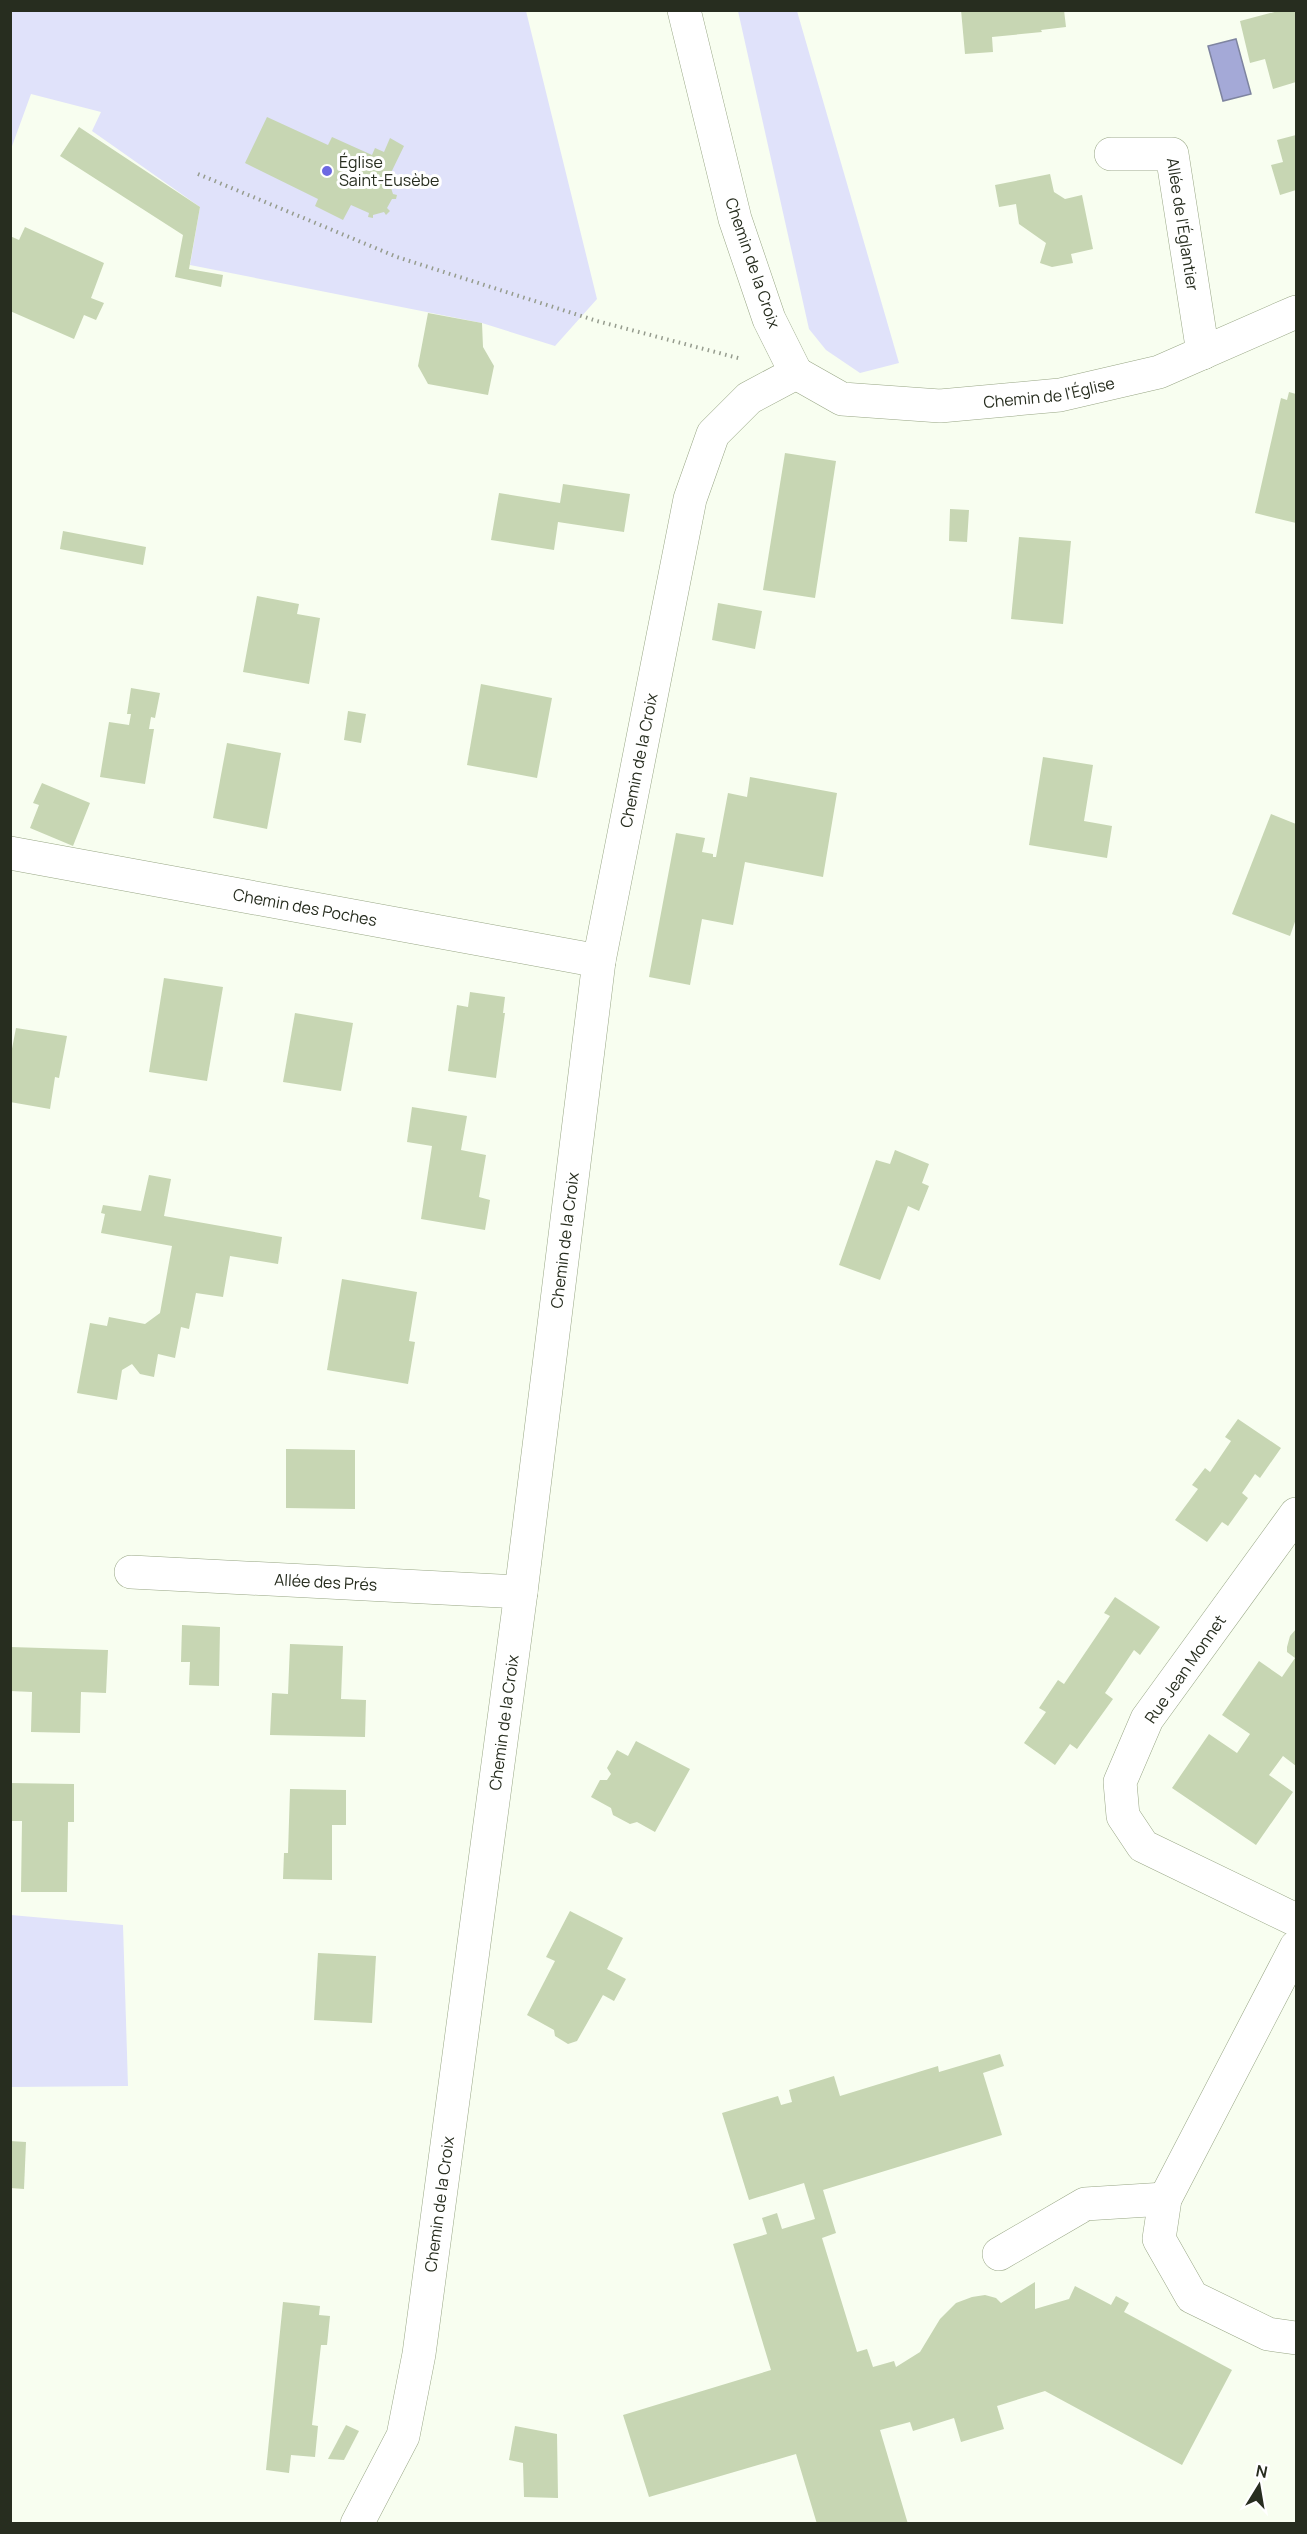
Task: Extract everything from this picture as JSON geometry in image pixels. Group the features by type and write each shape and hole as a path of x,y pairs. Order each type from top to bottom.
{"street":[{"name":"Chemin de la Croix","path":"357,2523 403,2436 419,2354 521,1592 599,961 690,499 713,434 750,398 796,373 769,319 735,219 684,10"},
{"name":"Allée de l'Églantier","path":"1111,154 1172,154 1203,353"},
{"name":"Chemin de l'Église","path":"796,373 842,399 940,406 1060,395 1159,372 1296,312"},
{"name":"Chemin des Poches","path":"10,854 599,961"},
{"name":"Rue Jean Monnet","path":"1296,1514 1147,1719 1120,1782 1123,1816 1143,1846 1296,1920"},
{"name":"Allée des Prés","path":"131,1572 521,1592"},
{"path":"1296,1947 1165,2199 1159,2240 1192,2297 1268,2334 1296,2338"},
{"path":"999,2254 1085,2204 1165,2199"}],"path":[{"path":"198,174 398,257 597,321 796,373"}],"shaded area":[{"path":"11,11 526,11 597,299 555,346 482,323 190,265 200,207 92,131 101,112 31,94 11,149"},
{"path":"738,11 797,11 899,363 860,373 826,350 809,329"},
{"path":"11,1915 123,1925 128,2086 11,2087"}],"water":[{"path":"1236,39 1251,94 1223,101 1208,46"}],"building":[{"path":"961,10 1064,10 1066,27 992,37 993,52 965,54"},
{"path":"1282,10 1296,10 1296,82 1273,89 1265,59 1250,63 1240,21"},
{"name":"Église Saint-Eusèbe","path":"267,117 328,145 332,137 372,155 375,148 384,152 390,138 404,146 387,181 390,180 393,183 390,185 393,194 397,195 387,208 390,211 386,215 384,212 373,215 373,218 368,217 369,213 351,205 343,220 315,206 318,199 245,163"},
{"path":"79,127 200,207 189,269 223,275 221,287 175,277 183,235 60,156"},
{"path":"1296,135 1296,190 1280,195 1271,165 1283,162 1277,140"},
{"path":"1050,174 1054,192 1065,199 1082,195 1093,249 1071,254 1073,263 1052,267 1040,263 1046,243 1019,224 1016,204 999,207 995,185"},
{"path":"25,227 104,263 91,298 104,303 96,320 84,315 74,339 10,311 10,236 19,240"},
{"path":"428,313 482,323 483,347 494,366 488,395 428,384 418,366"},
{"path":"1289,392 1296,394 1296,523 1255,513 1281,398 1287,400"},
{"path":"785,453 836,461 815,598 763,590"},
{"path":"563,484 630,494 624,532 558,522 554,550 491,540 499,493 560,503"},
{"path":"950,509 969,510 967,542 949,541"},
{"path":"63,531 146,547 143,565 60,549"},
{"path":"1019,537 1071,541 1063,624 1011,619"},
{"path":"257,596 299,604 297,614 320,618 309,684 243,672"},
{"path":"718,603 762,611 755,649 712,640"},
{"path":"481,684 552,698 537,778 467,765"},
{"path":"131,688 160,693 155,718 151,717 149,729 154,729 145,784 100,777 109,722 129,725 131,714 127,714"},
{"path":"348,711 366,714 361,743 344,740"},
{"path":"227,743 281,753 267,829 213,818"},
{"path":"1043,757 1093,765 1084,821 1112,826 1107,858 1029,845"},
{"path":"750,777 837,793 823,877 745,862 733,925 702,919 690,985 649,977 676,833 705,838 702,852 713,854 713,857 716,857 728,793 747,797"},
{"path":"42,783 90,803 73,846 30,828 39,805 33,803"},
{"path":"1271,814 1296,824 1296,919 1290,936 1232,914"},
{"path":"164,978 223,987 207,1081 149,1072"},
{"path":"470,992 505,997 496,1078 448,1071 457,1005 468,1007"},
{"path":"295,1013 353,1023 341,1091 283,1082"},
{"path":"16,1028 67,1036 59,1078 55,1077 50,1109 10,1102 10,1059"},
{"path":"412,1107 467,1116 461,1150 486,1155 479,1197 490,1200 485,1230 421,1219 432,1146 407,1142"},
{"path":"895,1150 929,1164 922,1183 929,1186 919,1211 908,1206 880,1280 839,1265 876,1160 890,1164"},
{"path":"149,1175 171,1179 164,1216 282,1237 278,1264 230,1256 223,1297 196,1293 189,1329 181,1327 175,1358 158,1354 154,1377 140,1374 132,1364 122,1370 117,1400 77,1393 90,1323 107,1326 109,1317 145,1324 160,1313 172,1246 101,1233 105,1214 101,1213 103,1205 141,1211"},
{"path":"342,1279 417,1292 409,1341 415,1342 408,1384 327,1370"},
{"path":"1238,1419 1281,1448 1260,1478 1255,1474 1242,1493 1248,1498 1228,1526 1222,1522 1207,1542 1175,1520 1198,1489 1192,1485 1205,1468 1210,1472 1231,1441 1225,1437"},
{"path":"286,1449 355,1450 355,1509 286,1508"},
{"path":"1115,1597 1160,1627 1140,1655 1134,1650 1105,1693 1113,1699 1077,1749 1070,1744 1055,1765 1024,1743 1046,1712 1039,1708 1058,1680 1064,1684 1110,1616 1104,1613"},
{"path":"182,1625 220,1627 219,1686 189,1685 190,1662 181,1662"},
{"path":"1296,1629 1296,1766 1283,1756 1269,1775 1293,1792 1256,1845 1172,1788 1209,1734 1237,1753 1250,1734 1222,1715 1259,1661 1282,1677 1295,1658 1287,1652 1287,1647 1290,1636"},
{"path":"290,1644 343,1646 341,1699 366,1700 365,1737 270,1735 272,1693 288,1694"},
{"path":"10,1647 108,1650 106,1693 81,1692 80,1733 31,1732 32,1692 10,1691"},
{"path":"636,1741 690,1769 655,1832 637,1822 630,1824 613,1815 611,1808 591,1797 600,1780 607,1780 611,1774 607,1768 617,1750 628,1756"},
{"path":"10,1783 74,1784 74,1822 68,1822 67,1892 21,1892 22,1821 10,1821"},
{"path":"290,1789 346,1790 346,1825 332,1825 332,1880 283,1879 284,1853 288,1853"},
{"path":"570,1911 623,1938 607,1969 626,1979 614,2001 603,1995 577,2041 568,2044 555,2036 554,2030 527,2015 555,1961 546,1957"},
{"path":"318,1953 376,1956 372,2023 314,2020"},
{"path":"1000,2054 1004,2066 983,2073 1002,2135 823,2190 836,2233 822,2238 857,2352 867,2349 873,2367 894,2361 896,2367 920,2352 940,2319 956,2303 985,2295 996,2298 1001,2303 1035,2282 1035,2309 1069,2299 1075,2286 1111,2305 1116,2296 1129,2303 1124,2312 1232,2370 1182,2465 1045,2391 997,2406 1004,2429 961,2442 954,2418 913,2431 910,2422 880,2430 908,2524 817,2524 796,2454 649,2497 623,2415 771,2370 733,2244 767,2234 762,2218 777,2213 782,2229 815,2219 804,2183 749,2200 722,2113 778,2096 781,2105 792,2102 789,2090 834,2076 840,2096 938,2066 939,2072"},
{"path":"10,2141 26,2142 24,2189 10,2188"},
{"path":"283,2302 320,2306 319,2315 330,2316 327,2345 321,2345 312,2425 318,2426 315,2457 291,2455 289,2473 266,2470"},
{"path":"346,2425 359,2431 344,2460 328,2459"},
{"path":"515,2426 557,2434 558,2498 524,2497 523,2463 509,2460"}],"place":[{"name":"Église Saint-Eusèbe","path":"327,171"}]}
